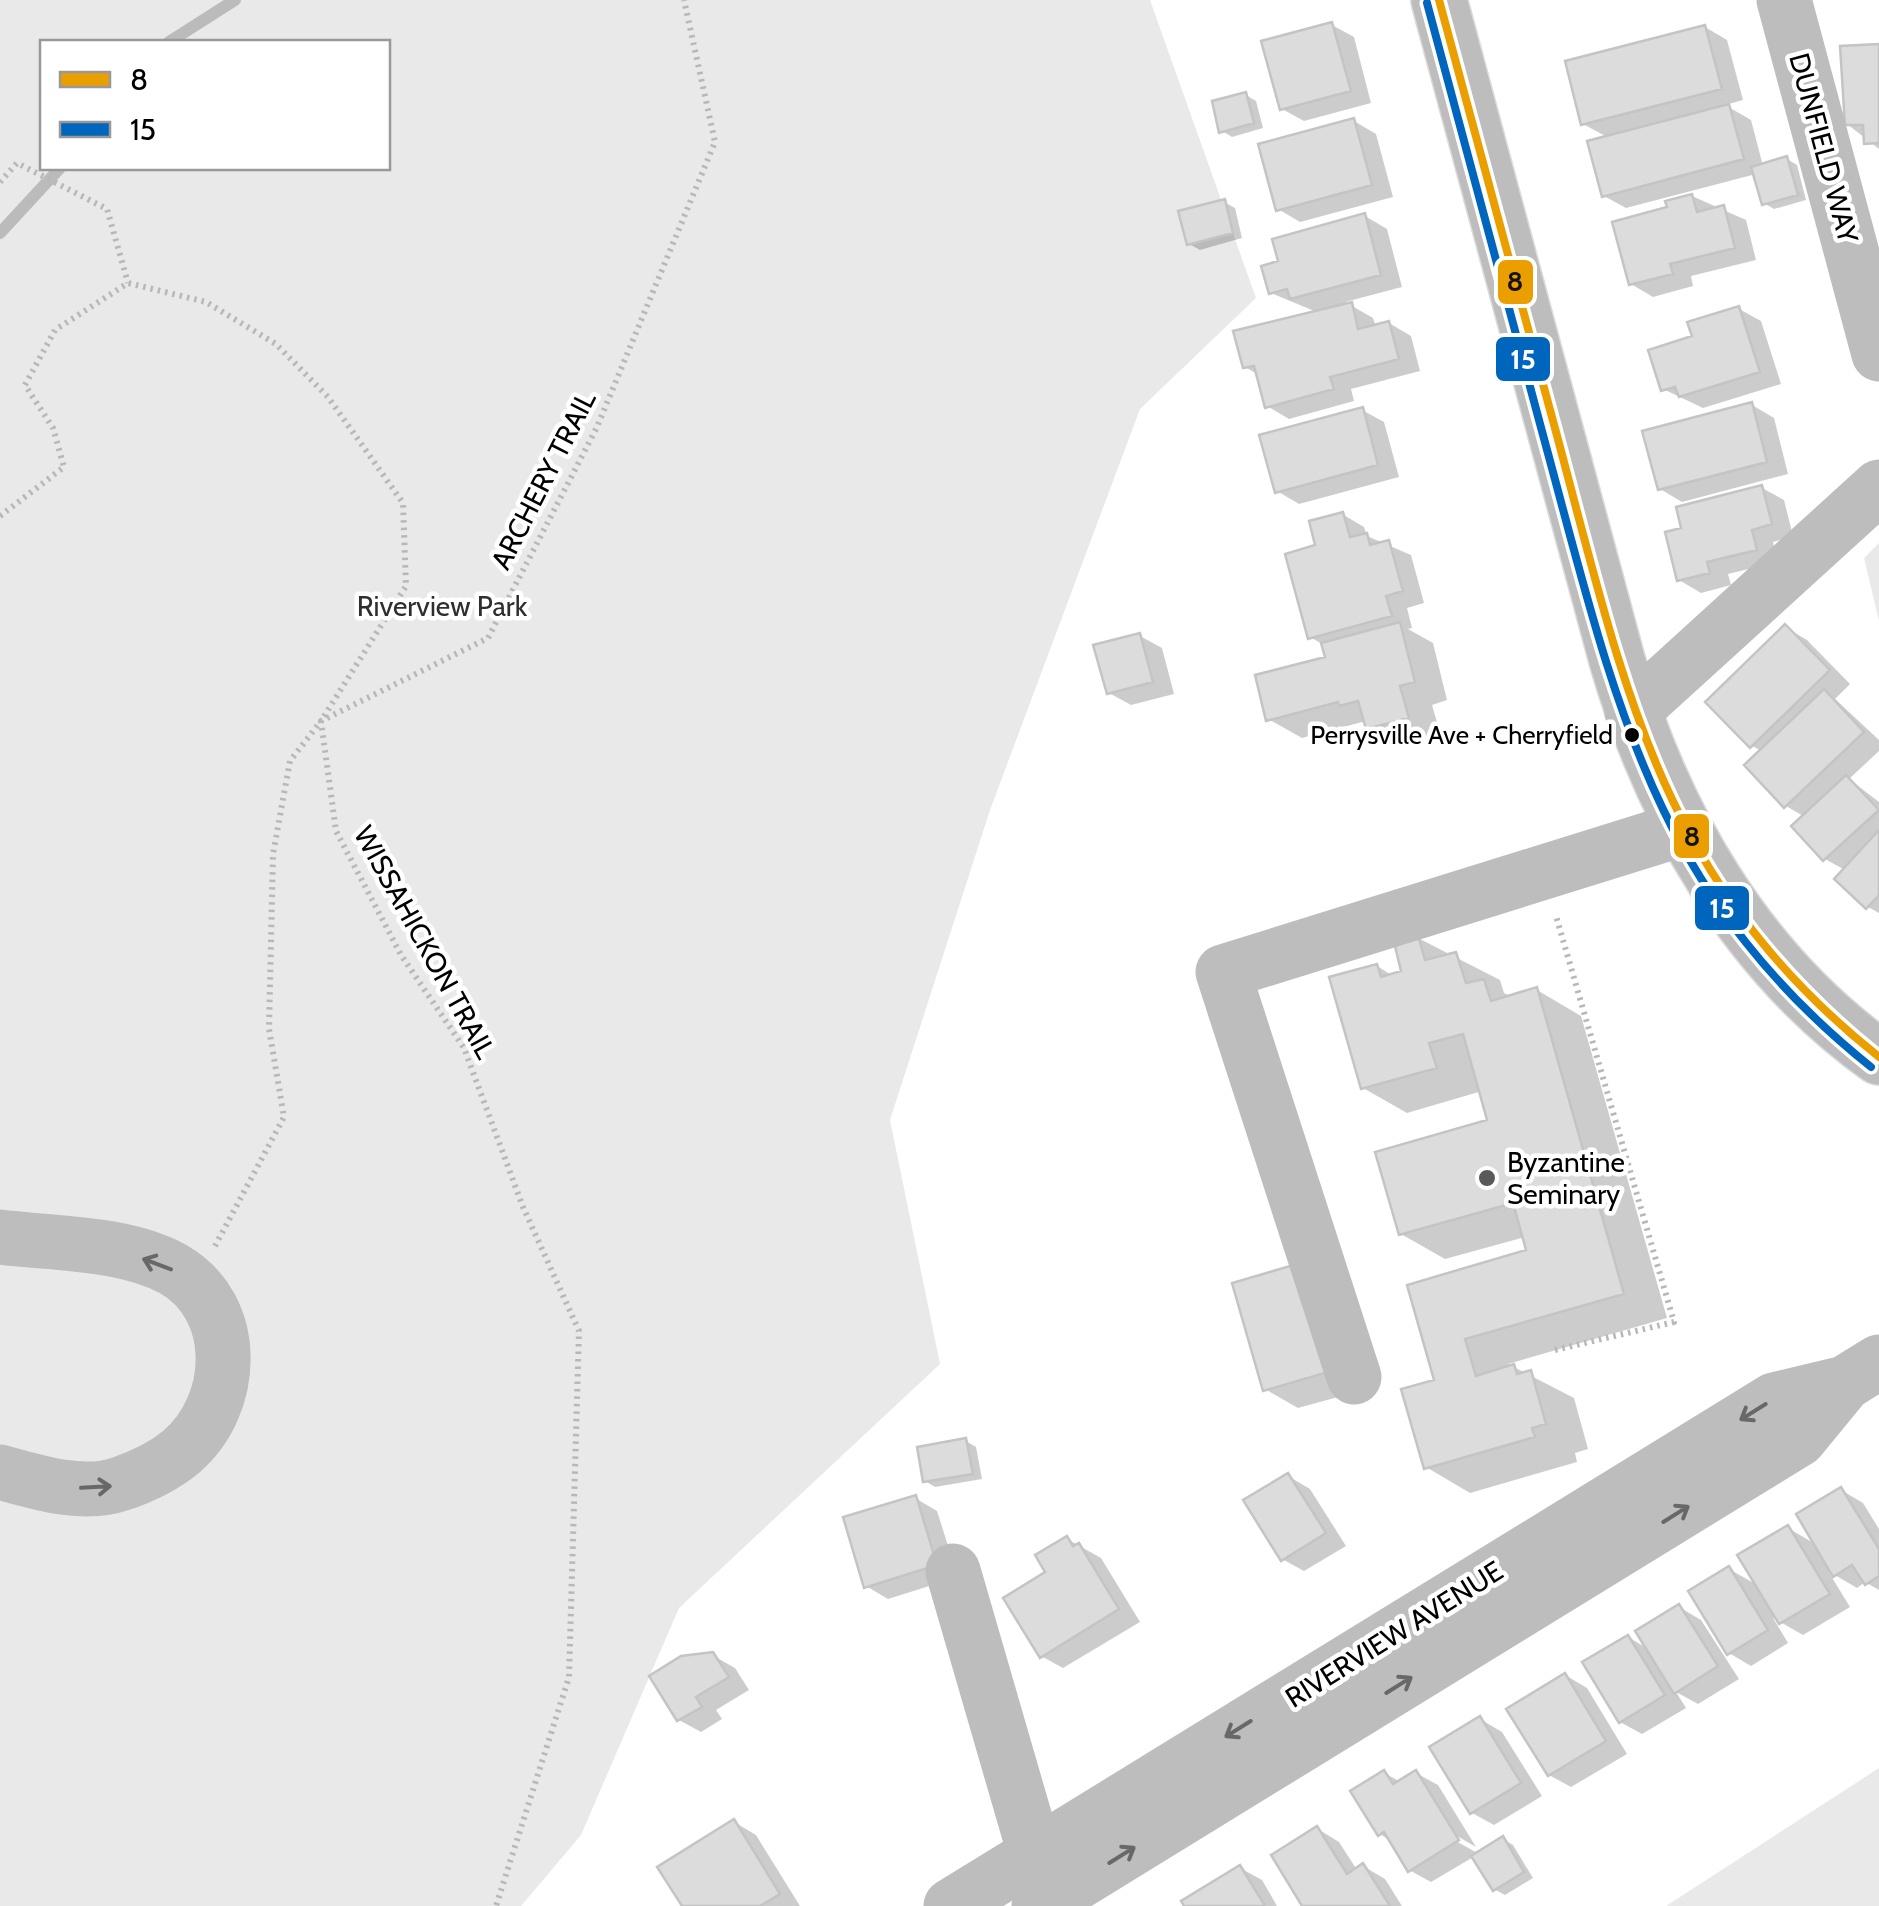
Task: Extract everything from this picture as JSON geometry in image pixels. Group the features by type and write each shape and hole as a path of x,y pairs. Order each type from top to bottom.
{"street":[{"path":"1439,0 1632,712 1682,828 1730,905 1760,944 1834,1020 1879,1057"},
{"name":"DUNFIELD WAY","path":"1784,0 1879,354"},
{"path":"1632,712 1879,486"},
{"path":"1354,1377 1223,972 1682,828"},
{"path":"0,1237 132,1254 170,1267 194,1283 216,1311 223,1368 214,1404 201,1428 182,1450 156,1469 117,1486 77,1488 0,1472"},
{"name":"RIVERVIEW AVENUE","path":"951,1906 1041,1887 1774,1400 1862,1373"},
{"path":"953,1572 1041,1887"}],"path":[{"name":"ARCHERY TRAIL","path":"207,1262 284,1117 269,1029 273,854 290,761 321,721 488,638 597,427 714,142 684,0"},
{"path":"0,182 17,162 108,210 128,283"},
{"path":"0,516 64,468 53,428 25,384 54,330 128,283 206,302 276,344 328,397 404,504 406,586 321,721"},
{"name":"WISSAHICKON TRAIL","path":"321,721 336,831 401,955 464,1048 523,1208 579,1331 569,1677 496,1906"},
{"path":"1543,872 1674,1322 1556,1350"}],"green space":[{"name":"Riverview Park","path":"0,0 1150,0 1256,298 1140,409 990,810 890,1120 940,1364 679,1608 581,1835 521,1906 0,1906"},
{"path":"1879,543 1879,621 1864,558"},
{"path":"1879,1768 1879,1906 1666,1906"}],"building":[{"path":"1332,22 1351,91 1280,110 1261,41"},
{"path":"1705,25 1722,89 1581,125 1565,61"},
{"path":"1879,44 1879,143 1864,144 1863,125 1845,125 1840,46"},
{"path":"1246,92 1254,123 1219,133 1212,101"},
{"path":"1729,104 1744,159 1602,197 1587,141"},
{"path":"1354,118 1372,185 1276,211 1258,144"},
{"path":"1787,156 1798,195 1762,205 1751,167"},
{"path":"1692,194 1697,212 1724,205 1735,248 1670,264 1673,274 1629,285 1612,222 1667,207 1665,201"},
{"path":"1225,199 1233,233 1187,245 1178,211"},
{"path":"1365,213 1381,275 1290,299 1287,289 1269,294 1261,266 1278,261 1272,239"},
{"path":"1352,302 1358,329 1389,321 1399,359 1330,377 1334,389 1265,408 1254,366 1243,368 1233,331"},
{"path":"1739,306 1760,372 1679,397 1675,387 1661,391 1648,350 1692,336 1687,322"},
{"path":"1752,402 1767,462 1658,490 1642,431"},
{"path":"1363,407 1378,465 1275,493 1259,435"},
{"path":"1762,485 1772,524 1752,530 1757,550 1707,562 1710,573 1677,581 1665,532 1681,528 1676,507"},
{"path":"1343,512 1350,537 1367,533 1370,545 1389,540 1403,591 1386,596 1392,616 1308,639 1285,554 1315,545 1309,521"},
{"path":"1400,622 1415,682 1400,686 1409,718 1366,729 1358,701 1339,706 1338,702 1266,721 1255,675 1325,657 1321,643"},
{"path":"1785,624 1830,670 1750,748 1705,702"},
{"path":"1140,633 1153,682 1107,694 1093,645"},
{"path":"1824,689 1864,732 1784,808 1744,765"},
{"path":"1846,775 1879,810 1823,861 1791,826"},
{"path":"1879,830 1879,895 1866,909 1834,879"},
{"name":"Byzantine Seminary","path":"1418,935 1425,960 1456,952 1466,983 1484,979 1491,1001 1537,987 1624,1294 1465,1339 1476,1376 1514,1364 1517,1374 1531,1370 1546,1424 1532,1428 1535,1437 1424,1469 1401,1389 1434,1380 1407,1285 1526,1250 1513,1203 1399,1235 1375,1152 1487,1120 1463,1034 1429,1043 1437,1068 1361,1089 1329,977 1377,964 1381,977 1401,971 1394,942"},
{"path":"1304,1262 1335,1370 1263,1391 1232,1283"},
{"path":"966,1438 973,1474 923,1482 917,1447"},
{"path":"1288,1473 1326,1533 1281,1561 1243,1500"},
{"path":"1841,1487 1879,1549 1879,1576 1865,1585 1852,1565 1833,1577 1796,1514"},
{"path":"916,1495 937,1565 864,1588 843,1517"},
{"path":"1788,1525 1830,1594 1779,1624 1737,1555"},
{"path":"1067,1536 1073,1546 1079,1543 1119,1609 1040,1658 1003,1598 1045,1572 1035,1555"},
{"path":"1729,1566 1768,1630 1727,1655 1688,1591"},
{"path":"1679,1604 1718,1666 1674,1694 1635,1631"},
{"path":"1628,1635 1665,1695 1619,1723 1582,1662"},
{"path":"713,1652 729,1677 696,1697 702,1707 677,1721 649,1676 681,1656"},
{"path":"1565,1673 1606,1741 1548,1776 1506,1709"},
{"path":"1480,1716 1521,1783 1470,1814 1429,1747"},
{"path":"1384,1770 1393,1784 1416,1770 1459,1840 1408,1872 1384,1832 1378,1836 1350,1791"},
{"path":"734,1819 780,1894 760,1906 682,1906 657,1867"},
{"path":"1317,1826 1347,1874 1363,1863 1390,1906 1302,1906 1271,1855"},
{"path":"1503,1836 1524,1872 1493,1891 1471,1856"},
{"path":"1240,1865 1265,1906 1184,1906 1181,1901"}],"waterway":[{"path":"172,40 235,0"},
{"path":"0,233 58,170"}],"transit line":[{"name":"8","path":"1439,0 1605,613 1661,775 1698,850 1745,921 1805,990 1879,1057"},
{"name":"15","path":"1427,3 1593,618 1619,702 1650,782 1688,857 1736,930 1796,999 1871,1067"}],"place":[{"name":"Perrysville Ave + Cherryfield","path":"1632,735"},
{"name":"Byzantine Seminary","path":"1487,1178"}]}
